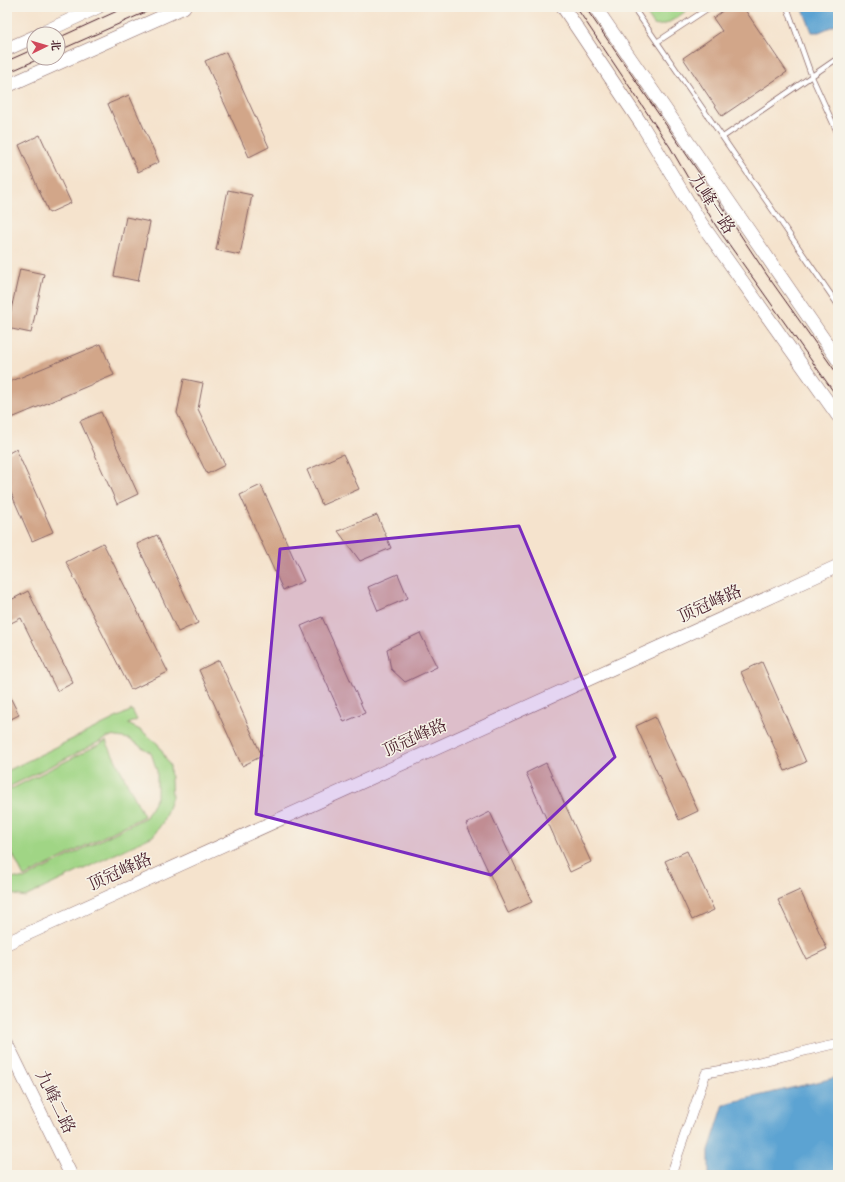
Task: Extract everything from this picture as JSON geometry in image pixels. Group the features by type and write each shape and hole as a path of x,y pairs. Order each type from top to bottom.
{"street":[{"path":"57,26 98,7"},
{"path":"7,86 184,7"},
{"name":"九峰一路","path":"563,7 642,125 701,223 838,416"},
{"name":"九峰一路","path":"595,7 838,360"},
{"path":"7,49 26,41"},
{"name":"顶冠峰路","path":"7,943 838,566"},
{"path":"671,1175 706,1073 734,1068 838,1043"},
{"name":"九峰二路","path":"7,1044 71,1175"}],"lane":[{"path":"633,7 838,306"},
{"path":"657,42 710,7"},
{"path":"787,7 812,77 838,134"},
{"path":"722,138 838,58"}],"highlighted area":[{"path":"519,526 615,757 491,875 256,814 280,549"}],"green space":[{"path":"642,7 691,7 668,23 658,26 654,25"},
{"path":"132,710 137,720 128,724 142,731 158,744 170,766 172,797 163,822 153,836 25,897 7,893 7,877 24,879 146,817 157,797 157,771 151,753 129,739 111,736 7,788 7,771"},
{"path":"106,741 144,816 24,877 7,843 7,791"}],"water":[{"path":"802,7 838,7 838,24 819,32 812,32"},
{"path":"838,1077 838,1175 709,1175 709,1150 724,1104"}],"building":[{"path":"728,7 743,7 787,72 722,116 683,58 722,31 713,18"},
{"path":"226,52 269,147 249,157 205,61"},
{"path":"129,95 159,162 138,172 108,104"},
{"path":"40,135 71,203 49,213 19,145"},
{"path":"228,190 252,195 240,255 216,250"},
{"path":"126,217 150,222 138,281 114,276"},
{"path":"20,269 44,274 31,333 7,328"},
{"path":"101,344 114,375 7,420 7,383"},
{"path":"184,379 203,383 198,409 225,465 207,474 177,413"},
{"path":"101,412 138,494 117,504 80,421"},
{"path":"16,449 53,532 32,541 7,484 7,454"},
{"path":"343,454 359,489 322,505 307,470"},
{"path":"261,485 304,581 283,590 240,495"},
{"path":"377,515 391,548 360,561 338,531"},
{"path":"157,535 198,623 178,632 137,544"},
{"path":"103,543 168,672 131,690 66,562"},
{"path":"398,574 408,598 378,611 368,587"},
{"path":"28,591 73,683 57,691 21,618 7,625 7,602"},
{"path":"322,617 365,713 344,722 301,626"},
{"path":"420,633 437,667 405,682 391,669 387,649"},
{"path":"219,660 262,756 242,766 199,670"},
{"path":"762,662 806,762 785,771 741,672"},
{"path":"7,691 19,715 7,721"},
{"path":"655,717 698,811 679,820 636,726"},
{"path":"546,763 591,862 570,872 526,773"},
{"path":"490,812 532,902 508,913 466,824"},
{"path":"687,851 714,910 692,920 665,861"},
{"path":"800,890 827,949 806,959 778,900"}],"tram line":[{"path":"66,34 126,7"},
{"path":"66,47 157,7"},
{"path":"576,7 670,147 716,226 838,398"},
{"path":"585,7 706,183 767,275 838,375"},
{"path":"7,61 26,53"},
{"path":"7,73 26,65"}]}
